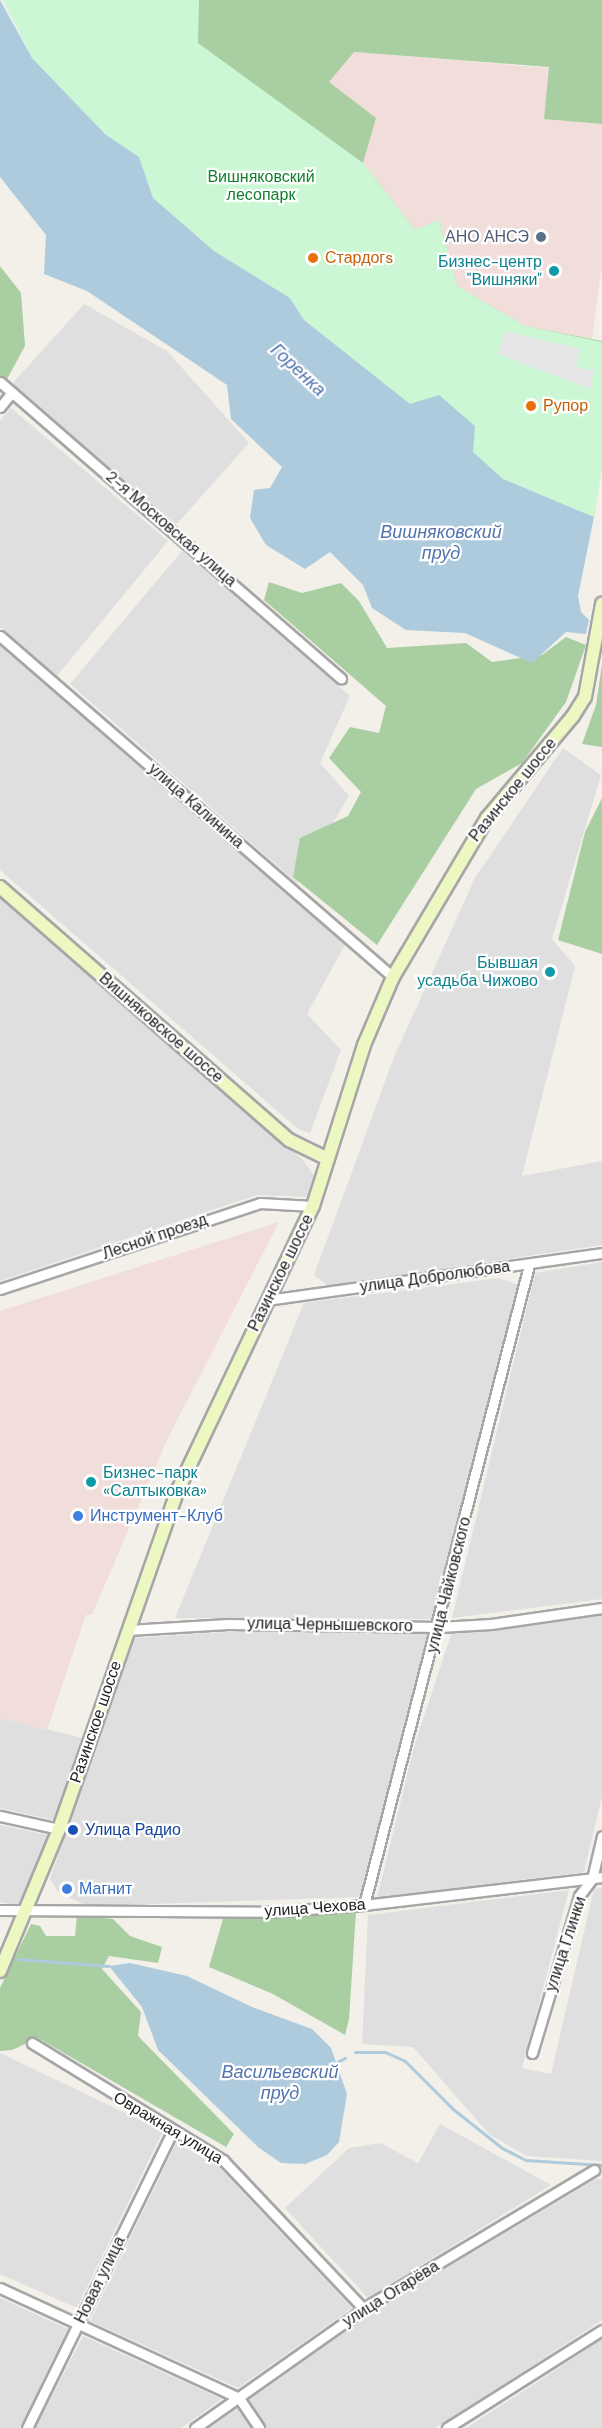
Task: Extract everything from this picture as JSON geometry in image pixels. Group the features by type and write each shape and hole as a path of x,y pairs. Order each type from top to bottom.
{"main road":[{"name":"Разинское шоссе","path":"0,1971 27,1912 59,1829 178,1490 313,1206 364,1045 393,976 487,818 573,717 585,697 602,604"},
{"name":"Вишняковское шоссе","path":"0,887 289,1140 328,1159"}],"street":[{"name":"2-я Московская улица","path":"0,382 341,678"},
{"path":"0,407 12,392"},
{"name":"улица Калинина","path":"0,636 393,976"},
{"name":"Лесной проезд","path":"0,1289 260,1203 313,1206"},
{"name":"улица Добролюбова","path":"267,1300 602,1254"},
{"name":"улица Чайковского","path":"364,1905 439,1627 529,1264"},
{"name":"улица Чернышевского","path":"128,1630 228,1624 439,1627 491,1624 602,1608"},
{"path":"0,1816 59,1829"},
{"name":"улица Глинки","path":"532,2053 579,1896 597,1878 602,1836"},
{"name":"улица Чехова","path":"0,1910 215,1913 364,1905 597,1878"},
{"name":"Овражная улица","path":"32,2043 172,2132 224,2160 364,2309"},
{"name":"Новая улица","path":"27,2428 172,2132"},
{"name":"улица Огарёва","path":"195,2428 364,2309 594,2170"},
{"path":"0,2288 239,2398 259,2428"},
{"path":"447,2428 602,2330"}],"shaded area":[{"path":"354,52 549,68 544,119 602,124 602,264 592,339 525,326 457,286 439,220 415,230 363,163 328,82"},
{"path":"84,304 167,351 249,443 175,526 12,384"},
{"path":"505,331 581,349 576,367 594,371 590,389 498,354"},
{"path":"11,408 168,541 56,677 0,627 0,421"},
{"path":"182,551 350,696 320,763 349,796 297,883 70,684"},
{"path":"0,645 346,943 307,1014 341,1050 310,1133 298,1129 0,870"},
{"path":"563,748 601,775 552,939 575,966 522,1176 602,1161 602,1245 328,1286 314,1275 394,1057 475,878"},
{"path":"0,898 304,1161 315,1177 308,1197 257,1195 0,1281"},
{"path":"279,1222 167,1440 92,1615 86,1615 47,1730 0,1718 0,1311"},
{"path":"602,1262 602,1599 452,1618 535,1273"},
{"path":"499,1278 518,1285 435,1619 175,1618 304,1303"},
{"path":"602,1615 602,1796 584,1872 377,1898 415,1743 452,1632"},
{"path":"432,1631 361,1897 87,1906 58,1892 50,1879 134,1638 228,1632"},
{"path":"0,1718 82,1738 54,1820 0,1808"},
{"path":"0,1825 48,1835 22,1906 0,1902"},
{"path":"602,1888 602,2161 527,2156 490,2135 413,2047 362,2044 368,1915 569,1890 522,2068 551,2074 594,1889"},
{"path":"0,2053 163,2131 77,2308 0,2274"},
{"path":"440,2124 551,2185 368,2298 285,2208 349,2148 380,2143 418,2163"},
{"path":"176,2143 218,2166 352,2308 238,2388 90,2321"},
{"path":"596,2179 602,2179 602,2320 521,2373 435,2428 210,2428 376,2310"},
{"path":"0,2298 68,2329 20,2428 0,2428"},
{"path":"83,2336 222,2399 181,2428 35,2428"},
{"path":"602,2339 602,2428 466,2428 530,2387"}],"green space":[{"name":"Вишняковский лесопарк","path":"3,0 602,0 602,124 544,119 549,67 354,52 329,82 376,118 363,163 415,230 439,220 457,286 525,326 602,341 602,461 594,517"},
{"name":"Вишняковский лесопарк","path":"3,0 199,0 198,43 363,163 415,230 439,220 457,286 525,326 602,342 602,468 594,517 503,479 304,320 290,298 214,251 153,198 139,157 105,134 32,58"},
{"path":"0,266 21,293 25,346 0,392"},
{"path":"269,582 302,593 341,583 359,601 387,648 466,643 492,662 542,655 566,637 586,645 566,702 522,763 476,789 377,945 293,877 300,838 348,816 361,792 329,758 350,727 379,733 386,706 264,600"},
{"path":"602,664 602,747 582,744 596,705"},
{"path":"602,798 602,954 558,940 585,832"},
{"path":"356,1912 349,2019 345,2035 273,1994 209,1967 223,1919"},
{"path":"77,1915 113,1919 130,1936 162,1947 158,1963 109,1956 102,1969 141,2012 138,2036 234,2134 226,2147 38,2038 12,2050 0,2051 0,1988 31,1924 40,1926 46,1936 75,1936"}],"water":[{"name":"Вишняковский пруд","path":"0,0 32,58 105,134 139,157 153,198 214,251 290,298 304,320 410,404 439,395 475,426 473,452 503,479 594,517 578,596 581,612 589,620 586,634 566,632 532,663 465,633 406,630 372,608 363,585 330,552 305,569 266,545 250,518 254,490 270,488 282,467 231,419 227,385 87,291 44,274 46,235 0,177"},
{"name":"Васильевский пруд","path":"130,1963 187,1976 252,2007 312,2029 331,2048 347,2094 339,2142 327,2155 305,2164 281,2163 258,2147 158,2050 142,2007 109,1966"}],"waterway":[{"path":"18,1959 109,1966"},
{"path":"355,2052 385,2052 405,2061 453,2109 502,2148 526,2160 602,2165"},
{"path":"337,2062 345,2058"}],"place":[{"name":"АНО АНСЭ","path":"541,237"},
{"name":"Стардогs","path":"313,258"},
{"name":"Бизнес-центр \"Вишняки\"","path":"554,271"},
{"name":"Рупор","path":"531,406"},
{"name":"Бывшая усадьба Чижово","path":"550,972"},
{"name":"Бизнес-парк «Салтыковка»","path":"91,1482"},
{"name":"Инструмент-Клуб","path":"78,1516"},
{"name":"Улица Радио","path":"73,1830"},
{"name":"Магнит","path":"67,1889"}],"water label":[{"name":"Горенка","path":"298,370"}]}
